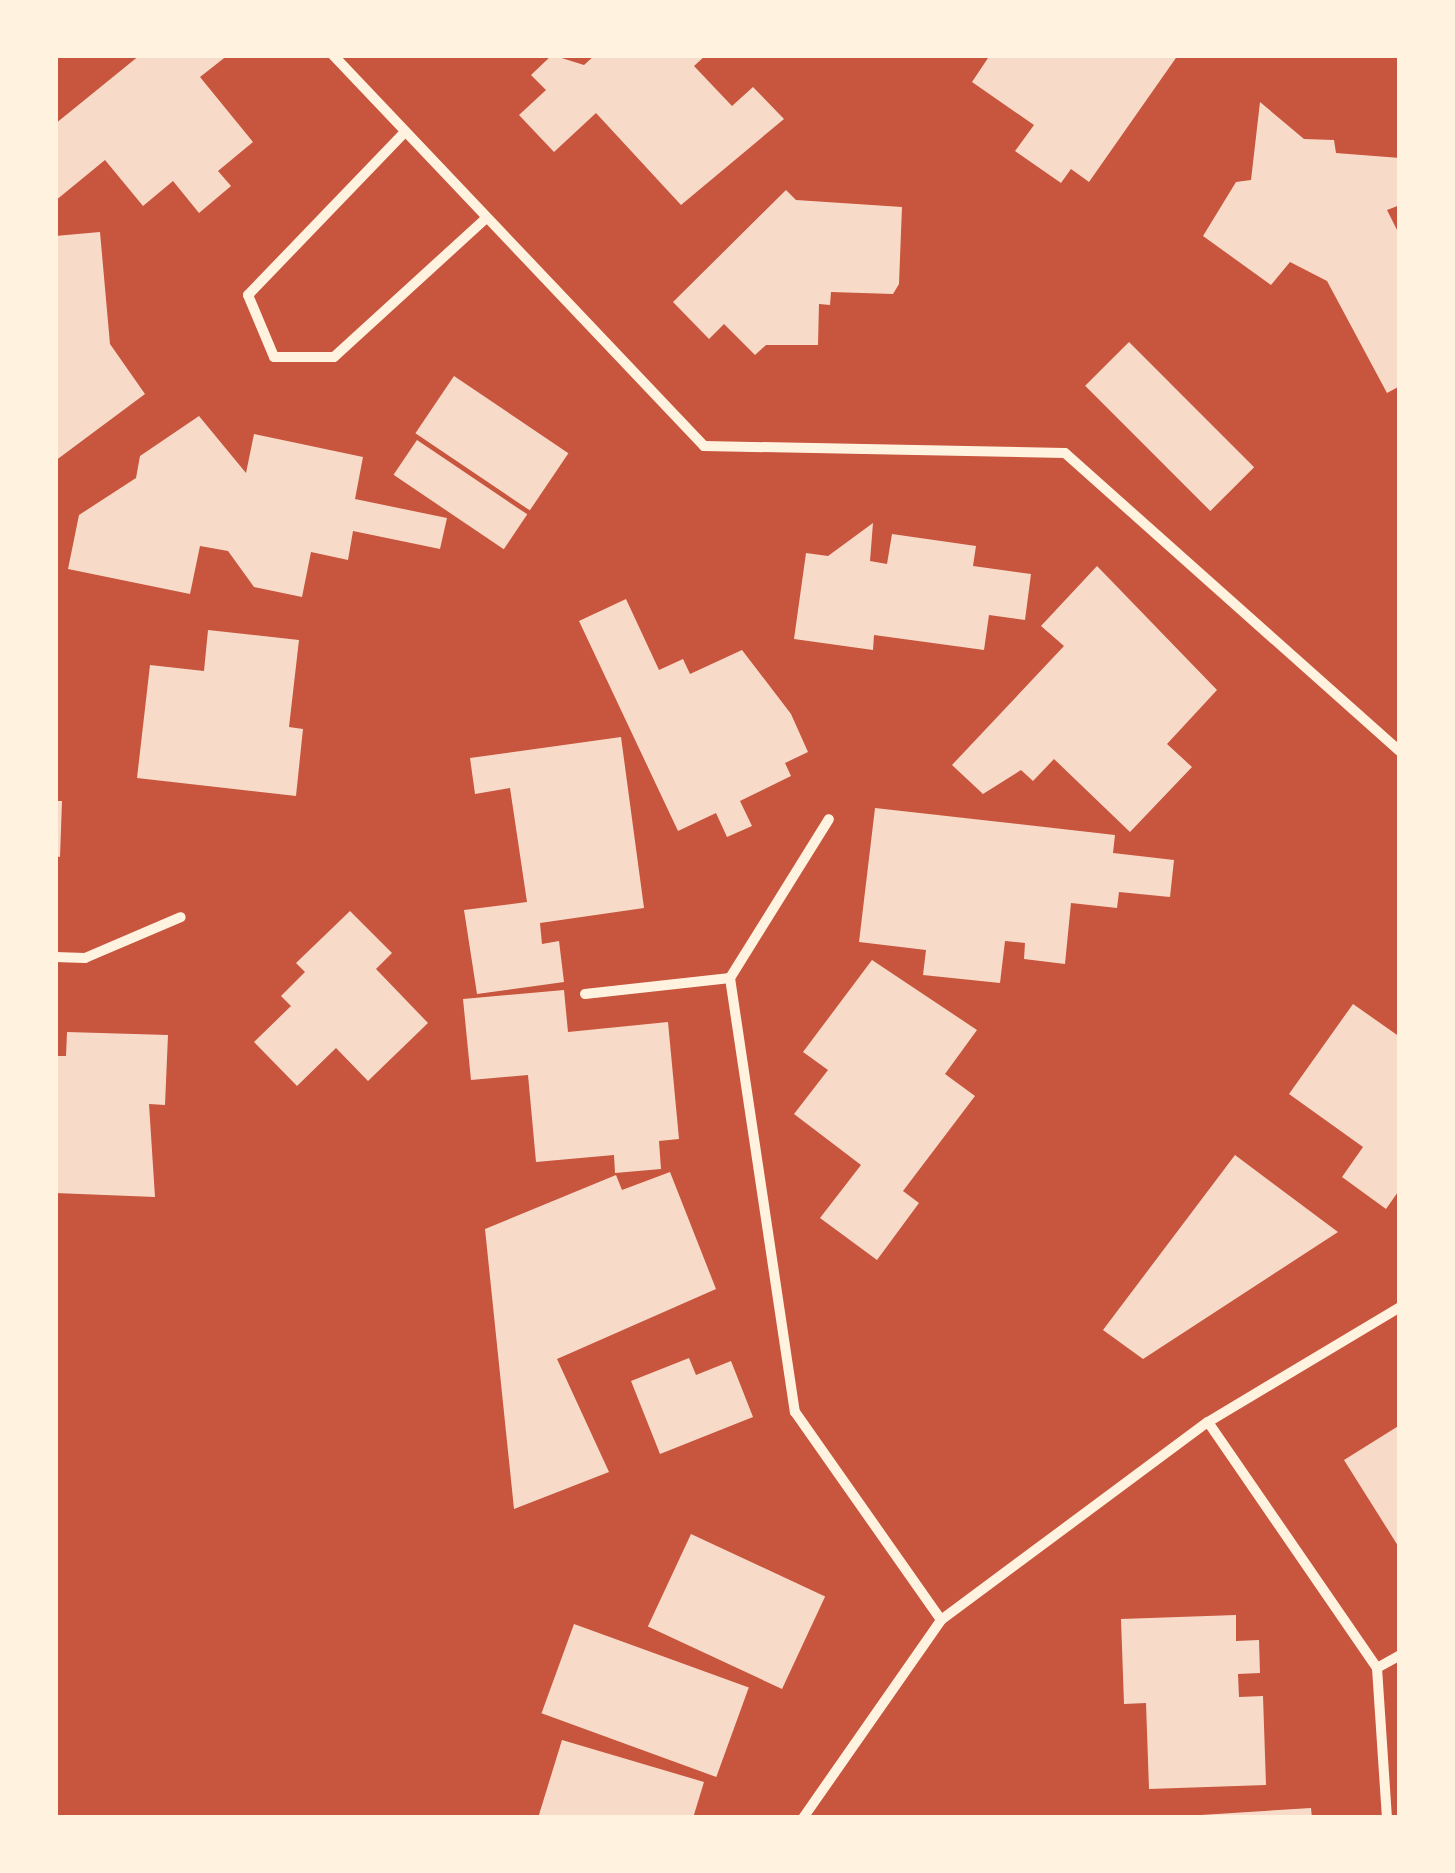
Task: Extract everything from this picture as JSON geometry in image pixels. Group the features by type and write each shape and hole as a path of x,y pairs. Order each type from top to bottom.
{"street":[{"path":"333,55 402,135 704,446 1065,453 1400,751"},
{"path":"402,135 248,295 274,357 334,356 484,220"},
{"path":"829,818 730,978 795,1412 941,1620"},
{"path":"55,957 86,958 181,918"},
{"path":"586,994 730,978"},
{"path":"803,1818 941,1620 1208,1422 1400,1308"},
{"path":"1208,1422 1377,1668 1388,1818"},
{"path":"1377,1668 1400,1655"}],"building":[{"path":"140,55 228,55 200,77 253,142 218,171 231,186 199,213 173,181 143,206 105,160 55,201 55,124"},
{"path":"552,55 584,65 595,55 706,55 694,66 732,106 753,87 784,119 681,205 596,113 554,152 519,115 546,90 531,75"},
{"path":"990,55 1178,55 1089,182 1071,169 1061,183 1015,151 1034,125 972,82"},
{"path":"1260,102 1304,139 1334,140 1336,153 1400,158 1400,205 1387,210 1400,236 1400,386 1387,393 1327,281 1290,262 1271,285 1203,236 1236,182 1251,180"},
{"path":"786,190 796,200 902,207 899,284 893,294 831,292 830,305 819,304 818,345 766,345 755,355 724,324 709,339 673,302"},
{"path":"100,232 110,344 145,394 55,461 55,236"},
{"path":"1129,342 1254,467 1210,511 1085,386"},
{"path":"454,376 568,453 530,510 415,433"},
{"path":"199,416 246,473 254,434 363,457 355,499 447,518 440,549 353,531 348,560 311,552 302,597 254,587 228,551 200,546 190,594 68,569 79,515 136,478 140,456"},
{"path":"417,440 527,514 504,549 394,475"},
{"path":"873,523 870,561 887,564 892,534 976,546 973,566 1031,574 1025,620 989,615 984,650 874,635 873,650 794,639 806,553 828,556"},
{"path":"1097,566 1217,690 1167,744 1192,767 1130,832 1054,759 1033,781 1021,770 983,794 952,765 1064,646 1041,626"},
{"path":"626,599 659,670 683,659 690,674 742,650 791,714 808,752 785,763 791,776 740,801 752,826 727,837 716,813 678,831 579,621"},
{"path":"208,630 299,640 289,727 303,729 296,796 137,778 150,665 204,671"},
{"path":"621,737 644,908 540,923 542,944 559,941 564,982 477,994 464,910 527,902 510,788 475,794 470,758"},
{"path":"55,801 62,801 60,857 55,856"},
{"path":"875,808 1115,835 1113,853 1174,860 1170,897 1119,892 1117,908 1071,903 1065,964 1024,959 1025,943 1005,941 1000,983 923,975 926,950 859,942"},
{"path":"350,911 392,953 376,969 428,1023 368,1081 336,1048 297,1086 254,1042 291,1006 281,996 305,972 296,963"},
{"path":"872,960 977,1030 945,1074 975,1096 903,1191 919,1203 877,1260 820,1218 861,1165 794,1114 828,1070 803,1052"},
{"path":"564,990 568,1032 668,1022 679,1139 659,1141 661,1169 615,1173 614,1155 536,1162 528,1075 471,1080 463,999"},
{"path":"1353,1004 1400,1037 1400,1189 1386,1209 1342,1177 1363,1147 1289,1094"},
{"path":"67,1032 168,1035 165,1105 149,1104 155,1197 55,1193 55,1056 66,1056"},
{"path":"1235,1155 1338,1232 1143,1359 1103,1330"},
{"path":"670,1172 716,1289 557,1359 609,1472 514,1509 485,1229 616,1175 622,1190"},
{"path":"689,1358 696,1375 731,1361 753,1417 660,1454 631,1381"},
{"path":"1400,1425 1400,1549 1344,1460"},
{"path":"691,1534 825,1597 782,1689 648,1626"},
{"path":"1236,1615 1236,1641 1259,1640 1260,1673 1238,1674 1239,1697 1263,1696 1266,1785 1149,1789 1146,1703 1124,1704 1121,1619"},
{"path":"574,1624 749,1688 716,1777 542,1713"},
{"path":"562,1740 704,1782 693,1818 538,1818"},
{"path":"1311,1808 1312,1818 1201,1818 1201,1815"}]}
